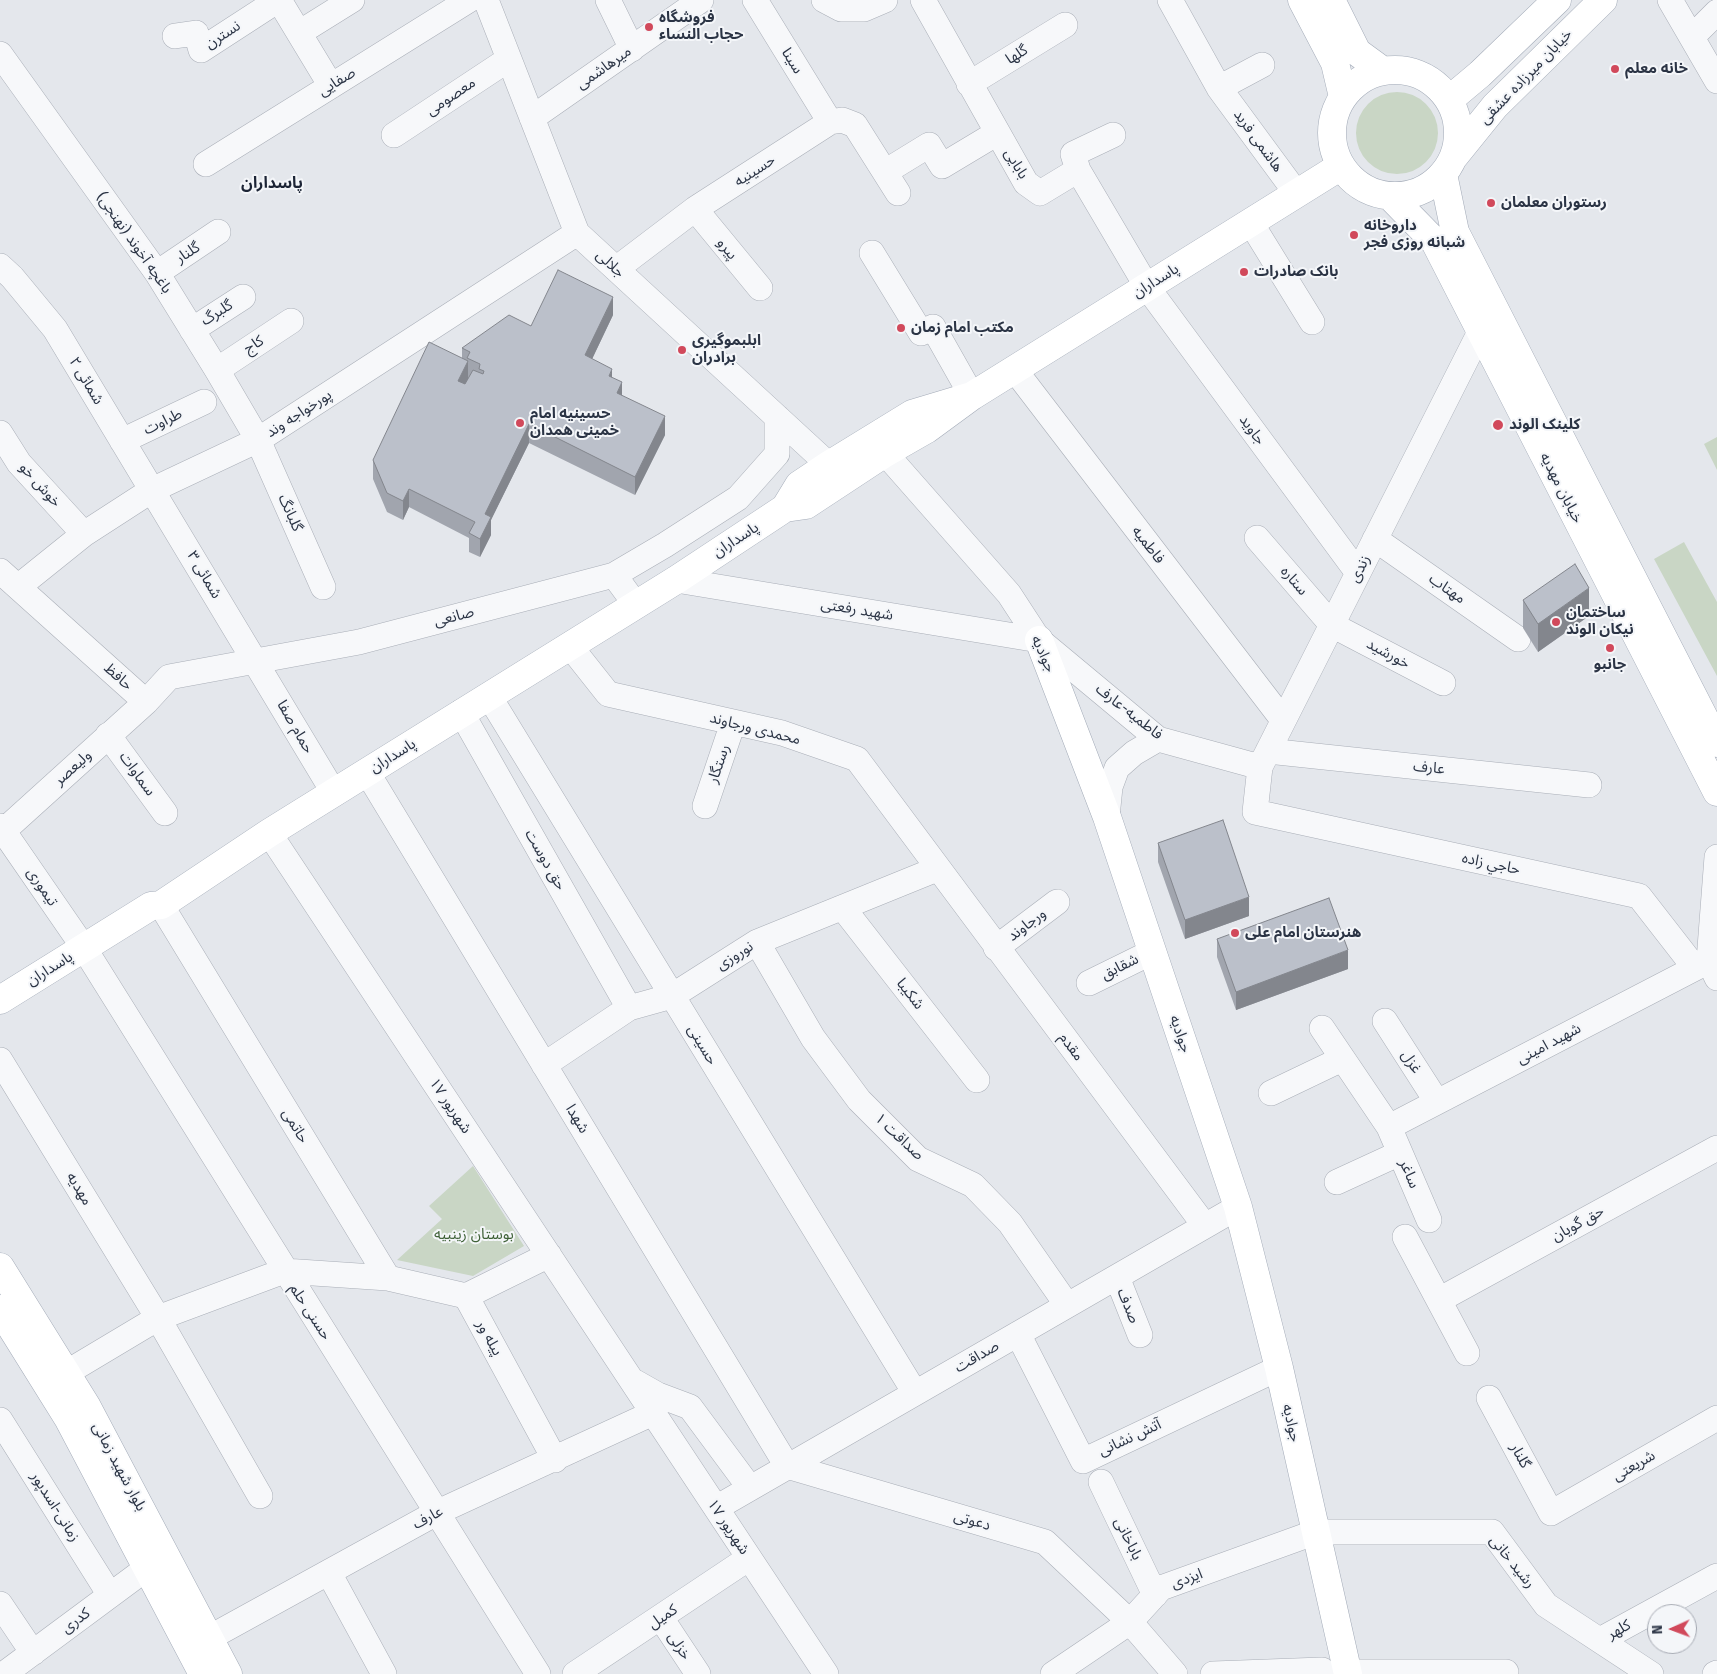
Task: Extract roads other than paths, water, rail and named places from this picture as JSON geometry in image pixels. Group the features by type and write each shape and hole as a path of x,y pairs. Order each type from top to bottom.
{"main road":[{"path":"1302,0 1334,63 1343,97"},
{"path":"1331,0 1357,52 1383,71"},
{"path":"1449,100 1480,74 1557,0"},
{"name":"خیابان میرزاده عشقی","path":"1448,166 1495,106 1602,0"},
{"path":"1402,70 1420,75 1436,85 1449,100 1457,118 1458,138 1448,166 1428,187 1410,195 1390,196 1371,192 1354,181 1341,166 1334,149 1332,131 1335,113 1343,97 1354,85 1367,76 1383,71 1402,70"},
{"name":"پاسداران","path":"784,508 806,505 885,453 927,429 972,396 1014,369 1341,166"},
{"name":"خیابان مهدیه","path":"1448,166 1455,232 1717,743"},
{"name":"خیابان مهدیه","path":"1390,196 1435,242 1717,792"},
{"name":"پاسداران","path":"0,1000 151,906 161,905 269,833 460,712 676,580 784,508 799,485 828,465 912,414 972,396"},
{"name":"جوادیه","path":"1039,640 1107,817 1238,1207 1279,1368 1316,1532 1340,1673"},
{"name":"بلوار شهید زمانی","path":"0,1267 88,1407 228,1674"},
{"name":"بلوار شهید زمانی","path":"0,1309 68,1418 203,1674"}],"street":[{"path":"279,0 331,86"},
{"name":"نسترن","path":"175,36 196,33 201,50 279,0"},
{"path":"299,33 352,0"},
{"name":"صفایی","path":"206,164 469,0"},
{"name":"جلالی","path":"486,0 577,233 828,465"},
{"path":"608,0 632,49"},
{"name":"میرهاشمی","path":"532,118 701,0"},
{"name":"سینا","path":"755,0 830,122"},
{"path":"824,0 842,9 864,9 885,0"},
{"name":"بابایی","path":"923,0 1026,183 1040,193 1078,170"},
{"name":"هاشمی فرید","path":"1170,0 1218,88 1296,194"},
{"path":"1670,0 1717,81"},
{"path":"1692,37 1717,12"},
{"name":"گلها","path":"970,84 1065,25"},
{"name":"باغچه آخوند (نهنجی)","path":"0,54 157,273 258,440"},
{"name":"معصومی","path":"394,135 508,59"},
{"path":"1218,88 1262,65"},
{"path":"830,122 842,120 854,125 898,193"},
{"name":"حسینیه","path":"616,269 695,210 830,122"},
{"path":"885,172 929,145 942,166 997,133"},
{"path":"1113,135 1073,154 1078,170 1147,287"},
{"name":"پیرو","path":"695,210 760,288"},
{"path":"1251,222 1312,322"},
{"name":"گلنار","path":"157,273 218,232"},
{"name":"پورخواجه وند","path":"9,579 152,490 258,440 577,233"},
{"path":"872,253 921,333 933,327 972,396"},
{"name":"شمائی ۲","path":"4,276 55,330 152,490"},
{"name":"جاوید","path":"1147,287 1358,573"},
{"name":"گلبرگ","path":"192,330 243,297"},
{"name":"کاج","path":"217,370 291,321"},
{"name":"زندی","path":"1255,812 1264,759 1481,330"},
{"name":"فاطمیه","path":"1014,369 1283,720"},
{"name":"طراوت","path":"122,441 204,402"},
{"name":"صانعی","path":"256,660 359,642 614,575 738,498 777,454 777,418"},
{"name":"خوش خو","path":"0,433 19,464 84,534"},
{"name":"گلبانگ","path":"258,440 323,586"},
{"name":"جوادیه","path":"885,453 1009,594 1039,640"},
{"name":"شمائی ۳","path":"152,490 256,660"},
{"name":"ستاره","path":"1257,538 1332,625"},
{"name":"مهتاب","path":"1375,539 1518,639"},
{"path":"614,575 636,605"},
{"name":"حافظ","path":"9,579 146,702 169,677 256,660"},
{"name":"شهید رفعتی","path":"676,580 1039,640"},
{"name":"خورشید","path":"1332,625 1443,683"},
{"name":"فاطمیه-عارف","path":"1039,640 1158,739 1264,759"},
{"name":"محمدی ورجاوند","path":"570,646 608,694 782,733 857,759 937,868"},
{"name":"حمام صفا","path":"256,660 334,793"},
{"name":"حسینی","path":"489,696 915,1393"},
{"name":"ولیعصر","path":"1,830 146,702"},
{"name":"حق دوست","path":"460,712 629,1008"},
{"name":"رستگار","path":"705,806 733,723"},
{"name":"سماوات","path":"108,735 165,813"},
{"path":"1107,817 1110,787 1118,768 1134,753 1158,739"},
{"name":"عارف","path":"1264,759 1590,785"},
{"name":"شهدا","path":"367,772 787,1466"},
{"name":"حاجي زاده","path":"1255,812 1639,896 1707,969"},
{"name":"تیموری","path":"1,830 84,948"},
{"name":"۱۷ شهریور","path":"269,833 826,1674"},
{"path":"1707,969 1717,856"},
{"name":"نوروزی","path":"544,1065 629,1008 672,996 757,942 937,868"},
{"name":"مقدم","path":"937,868 1205,1226"},
{"name":"ورجاوند","path":"996,948 1057,902"},
{"name":"حاتمی","path":"161,905 388,1278"},
{"name":"شکیبا","path":"843,908 977,1080"},
{"name":"صداقت ۱","path":"757,942 813,1038 859,1100 918,1158 973,1185 1010,1223 1067,1305"},
{"name":"حسنی حلم","path":"84,948 284,1271 438,1512 538,1674"},
{"name":"شقابق","path":"1089,982 1152,952"},
{"name":"شهید امینی","path":"1389,1127 1707,969"},
{"name":"غزل","path":"1385,1021 1437,1102"},
{"name":"ساغر","path":"1322,1028 1389,1127 1429,1220"},
{"path":"1271,1093 1342,1059"},
{"name":"مهدیه","path":"0,1060 158,1318 260,1496"},
{"name":"حق گویان","path":"1439,1300 1717,1148"},
{"path":"1337,1182 1400,1154"},
{"name":"صداقت","path":"716,1508 1238,1207"},
{"path":"1405,1237 1467,1353"},
{"path":"66,1373 158,1318 284,1271 388,1278 466,1296 549,1255"},
{"name":"صدف","path":"1117,1277 1140,1335"},
{"name":"پیله ور","path":"466,1296 555,1460"},
{"name":"آتش نشانی","path":"1018,1334 1083,1460 1279,1368"},
{"name":"۱۷ شهریور","path":"631,1379 658,1395 690,1407 750,1488"},
{"name":"گلنار","path":"1489,1398 1551,1513"},
{"name":"عارف","path":"209,1638 438,1512 555,1460 653,1413"},
{"name":"شریعتی","path":"1551,1513 1717,1418"},
{"name":"زمانی-اسدپور","path":"0,1420 110,1595"},
{"name":"دعوتی","path":"787,1466 1044,1542 1130,1622 1174,1674"},
{"name":"باباخانی","path":"1101,1482 1155,1595"},
{"name":"ایزدی","path":"1053,1674 1130,1622 1161,1588 1316,1532"},
{"name":"رشید خانی","path":"1316,1532 1492,1532 1546,1604 1651,1674"},
{"name":"کمیل","path":"575,1674 749,1558"},
{"name":"کدری","path":"4,1674 147,1568"},
{"path":"328,1572 384,1674"},
{"name":"کلهر","path":"1600,1640 1717,1576"},
{"path":"0,1604 33,1652"},
{"name":"خزلی","path":"661,1618 698,1674"},
{"path":"1214,1674 1322,1670 1340,1673 1506,1672"}],"place":[{"name":"فروشگاه حجاب النساء","path":"649,27"},
{"name":"خانه معلم","path":"1615,69"},
{"name":"رستوران معلمان","path":"1491,203"},
{"name":"داروخانه شبانه روزی فجر","path":"1354,235"},
{"name":"بانک صادرات","path":"1244,272"},
{"name":"مکتب امام زمان","path":"901,328"},
{"name":"ابلبموگیری برادران","path":"682,350"},
{"name":"حسینیه امام خمینی همدان","path":"520,423"},
{"name":"کلینک الوند","path":"1498,425"},
{"name":"ساختمان نیکان الوند","path":"1556,622"},
{"name":"جانبو","path":"1610,648"},
{"name":"هنرستان امام علی","path":"1235,933"}],"district":[{"name":"پاسداران","path":"272,184"}],"park label":[{"name":"بوستان زینبیه","path":"474,1235"}]}
